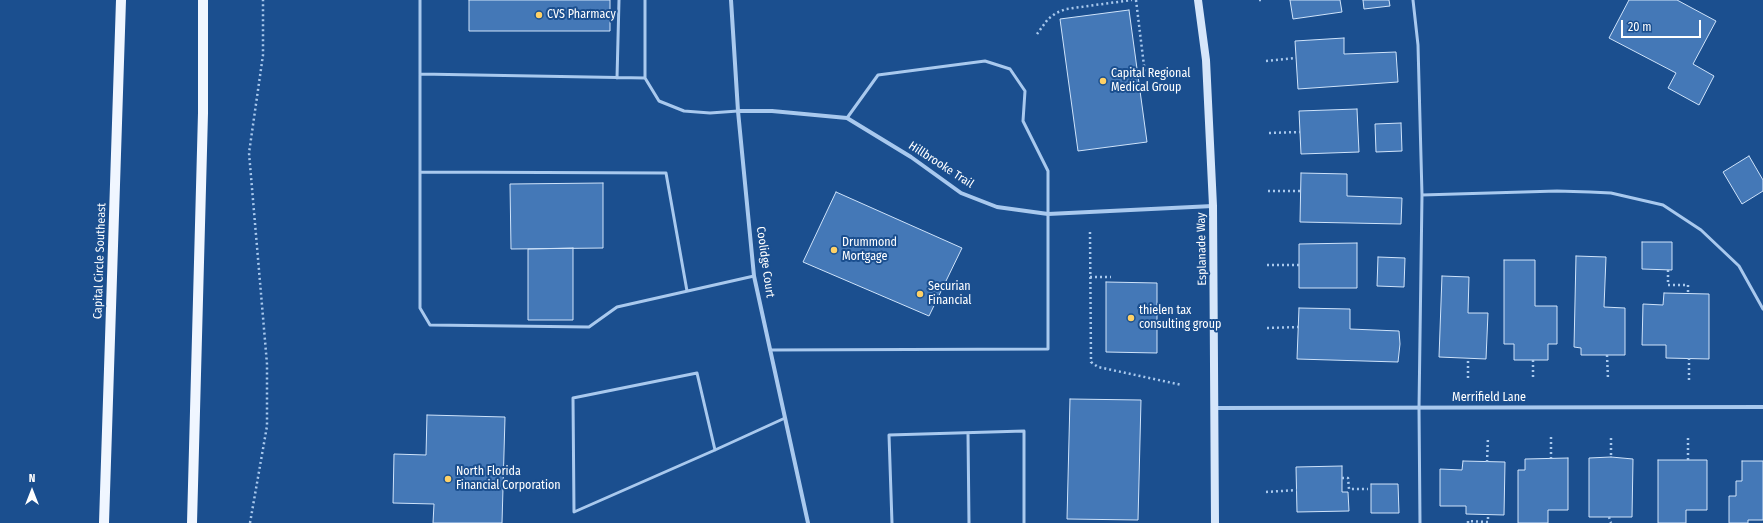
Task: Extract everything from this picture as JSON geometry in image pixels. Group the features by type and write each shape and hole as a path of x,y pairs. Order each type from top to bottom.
{"main road":[{"name":"Capital Circle Southeast","path":"104,523 122,0"},
{"path":"192,523 203,113 203,0"}],"street":[{"name":"Coolidge Court","path":"731,0 738,111 754,276 808,523"},
{"name":"Esplanade Way","path":"1198,0 1206,60 1213,206 1216,408 1215,523"},
{"name":"Hillbrooke Trail","path":"738,111 772,111 847,118 911,157 961,193 997,207 1048,214 1213,206"},
{"name":"Merrifield Lane","path":"1216,408 1763,407"}],"lane":[{"path":"420,0 420,308 430,325 589,327 617,307 754,276"},
{"path":"617,78 619,0"},
{"path":"645,0 645,78 659,101 684,111 710,113 738,111"},
{"path":"1413,0 1418,45 1422,195 1419,408 1420,523"},
{"path":"770,350 1048,349 1048,171 1023,121 1025,91 1010,69 985,61 878,75 847,118"},
{"path":"420,74 645,78"},
{"path":"420,172 666,173 687,291"},
{"path":"1422,195 1557,191 1590,192 1611,193 1663,205 1701,230 1739,266 1763,308"},
{"path":"715,450 697,373 573,398 574,512 715,450 785,418"},
{"path":"892,523 889,435 1024,431 1024,523"},
{"path":"968,433 969,523"}],"path":[{"path":"250,523 267,426 267,364 249,153 263,55 263,0"},
{"path":"1037,34 1048,19 1056,13 1066,9 1132,0"},
{"path":"1136,0 1145,74"},
{"path":"1266,61 1296,58"},
{"path":"1269,133 1300,132"},
{"path":"1268,192 1301,192"},
{"path":"1090,232 1092,362 1098,367 1182,385"},
{"path":"1268,265 1299,265"},
{"path":"1668,270 1668,286 1688,286 1688,294"},
{"path":"1090,278 1111,278"},
{"path":"1267,328 1299,327"},
{"path":"1607,355 1608,379"},
{"path":"1468,358 1468,378"},
{"path":"1689,358 1689,380"},
{"path":"1533,360 1533,379"},
{"path":"1487,462 1488,437"},
{"path":"1551,437 1551,458"},
{"path":"1611,438 1611,458"},
{"path":"1688,438 1688,460"},
{"path":"1342,478 1348,478 1349,489 1368,489"},
{"path":"1266,492 1297,490"},
{"path":"1468,523 1468,521 1488,522 1488,515"},
{"path":"1609,517 1611,523"}],"building":[{"name":"CVS Pharmacy","path":"469,0 610,0 610,31 469,31"},
{"path":"1290,0 1340,0 1342,12 1293,19"},
{"path":"1363,0 1389,0 1390,6 1364,9"},
{"path":"1629,0 1677,0 1716,21 1693,64 1714,76 1699,105 1668,88 1676,73 1609,38"},
{"name":"Capital Regional Medical Group","path":"1129,10 1147,142 1078,151 1060,19"},
{"path":"1344,38 1344,54 1396,52 1398,82 1298,89 1295,41"},
{"path":"1357,109 1359,152 1301,154 1299,111"},
{"path":"1401,123 1402,151 1376,152 1375,124"},
{"path":"1749,156 1763,180 1763,191 1742,204 1723,172"},
{"path":"1301,173 1347,174 1347,196 1402,198 1401,224 1300,222"},
{"path":"603,183 603,248 511,249 510,184"},
{"path":"836,192 962,248 929,316 803,262"},
{"path":"1642,242 1672,242 1672,270 1642,269"},
{"path":"1357,243 1357,288 1299,288 1299,244"},
{"path":"573,248 573,320 528,320 528,249"},
{"path":"1576,256 1606,257 1604,307 1625,308 1625,355 1581,355 1581,348 1574,347"},
{"path":"1378,257 1405,258 1404,287 1377,286"},
{"path":"1504,260 1535,260 1535,306 1557,306 1557,344 1548,344 1548,360 1514,360 1514,344 1504,344"},
{"path":"1442,276 1469,277 1468,313 1488,313 1486,359 1439,357"},
{"name":"thielen tax consulting group","path":"1106,282 1157,283 1157,353 1106,352"},
{"path":"1664,293 1709,294 1709,359 1666,358 1666,345 1642,345 1643,304 1663,305"},
{"path":"1299,308 1350,309 1350,329 1399,331 1400,344 1398,362 1297,359"},
{"path":"1070,399 1141,400 1138,520 1067,519"},
{"name":"North Florida Financial Corporation","path":"427,415 505,417 502,523 433,523 434,504 393,503 394,454 426,455"},
{"path":"1611,457 1633,459 1632,517 1589,517 1589,458"},
{"path":"1568,458 1568,510 1548,510 1548,523 1518,523 1518,470 1525,470 1525,459"},
{"path":"1658,460 1707,460 1707,510 1686,510 1686,523 1658,523"},
{"path":"1463,461 1505,462 1504,515 1466,514 1466,506 1440,506 1440,469 1462,470"},
{"path":"1742,461 1763,461 1763,520 1748,520 1748,523 1729,523 1729,496 1736,496 1736,481 1742,481"},
{"path":"1342,466 1342,492 1348,492 1349,511 1297,512 1296,467"},
{"path":"1371,484 1398,484 1399,513 1371,513"}],"place":[{"name":"CVS Pharmacy","path":"539,15"},
{"name":"Capital Regional Medical Group","path":"1103,81"},
{"name":"Drummond Mortgage","path":"834,250"},
{"name":"Securian Financial","path":"920,294"},
{"name":"thielen tax consulting group","path":"1131,318"},
{"name":"North Florida Financial Corporation","path":"448,479"}]}
